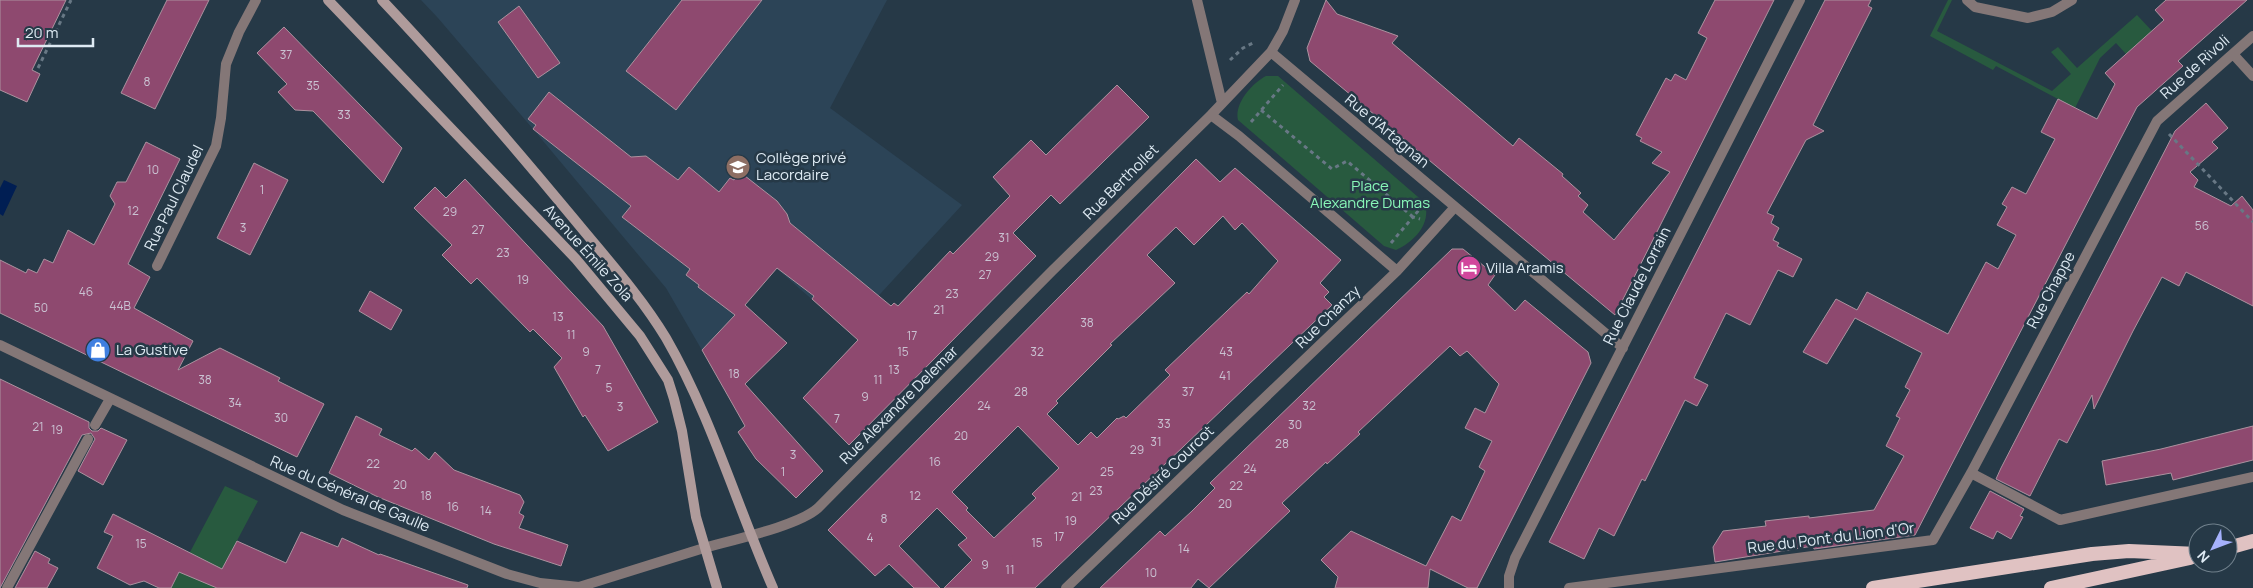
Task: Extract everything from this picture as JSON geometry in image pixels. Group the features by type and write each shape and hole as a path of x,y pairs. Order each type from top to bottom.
{"highway":[{"path":"2238,545 2253,541"},
{"path":"1873,588 2092,554 2129,551 2188,554"},
{"path":"2051,588 2188,557"}],"main road":[{"name":"Avenue Émile Zola","path":"328,0 576,259 640,336 668,380 674,399 704,548 718,588"},
{"name":"Avenue Émile Zola","path":"382,0 442,64 510,142 629,286 653,318 694,394 773,588"}],"street":[{"name":"Rue Paul Claudel","path":"157,266 216,146 221,118 226,64 239,32 256,0"},
{"path":"1197,0 1222,103"},
{"path":"1295,0 1283,31 1271,52 1211,115 1239,136 1397,271 1454,208"},
{"name":"Rue Claude Lorrain","path":"1509,588 1509,576 1515,558 1800,0"},
{"path":"1967,0 1975,7 2028,18 2052,12 2072,0"},
{"name":"Rue de Rivoli","path":"2157,121 2253,36"},
{"name":"Rue d'Artagnan","path":"1271,52 1454,208 1623,348"},
{"path":"2233,54 2253,76"},
{"name":"Rue Berthollet","path":"1052,271 1211,115"},
{"name":"Rue Chappe","path":"1971,473 2157,121"},
{"name":"Rue Alexandre Delemar","path":"704,548 795,521 814,512 1052,271"},
{"name":"Rue Chanzy","path":"1281,384 1397,271"},
{"name":"Rue du Général de Gaulle","path":"0,345 268,476 372,523 507,574 540,583 579,587 704,548"},
{"name":"Rue Désiré Courcot","path":"1066,588 1281,384"},
{"path":"95,425 110,399"},
{"path":"7,588 88,439"},
{"path":"1971,473 2060,520 2253,478"},
{"name":"Rue du Pont du Lion d'Or","path":"1568,588 1933,540 1971,473"}],"path":[{"path":"38,68 71,0"},
{"path":"1239,136 1294,72"},
{"path":"1262,110 1332,169 1347,161 1413,217"},
{"path":"2157,121 2253,222"}],"shaded area":[{"name":"Collège privé Lacordaire","path":"421,0 887,0 830,108 962,205 847,330 776,268 703,352 666,288 533,129"}],"green space":[{"path":"1948,0 1952,0 1937,31 2052,91 2071,74 2051,52 2058,47 2077,68 2137,15 2152,31 2126,54 2116,43 2100,58 2075,108 1996,66 1993,70 1930,36"},
{"name":"Place Alexandre Dumas","path":"1266,76 1278,76 1425,203 1426,218 1415,237 1396,250 1384,246 1238,120 1237,114 1241,101 1255,84"},
{"path":"225,486 258,501 213,586 217,588 171,588"}],"water":[{"path":"4,180 17,186 3,216 0,214 0,188"}],"building":[{"path":"0,0 66,0 32,70 40,74 27,102 0,90"},
{"path":"167,0 209,0 155,109 121,93"},
{"path":"682,0 762,0 676,110 626,71"},
{"path":"1326,0 1337,14 1398,36 1392,43 1513,146 1519,138 1563,174 1562,176 1581,193 1578,196 1588,205 1583,212 1614,240 1670,172 1652,163 1662,152 1640,141 1642,138 1636,135 1666,78 1671,81 1675,74 1686,80 1707,38 1698,33 1715,0 1774,0 1615,315 1310,61 1307,48"},
{"path":"1825,0 1871,0 1868,6 1872,8 1813,125 1824,131 1806,140 1767,213 1774,216 1771,223 1779,228 1773,240 1779,243 1777,246 1802,259 1793,277 1778,270 1750,325 1726,313 1694,378 1708,385 1697,406 1685,400 1645,481 1642,479 1614,536 1599,528 1584,559 1549,542"},
{"path":"2166,0 2247,0 2178,61 2183,66 2137,107 1915,535 1814,549 1813,546 1715,562 1713,547 1723,531 1766,526 1765,521 1874,510 1904,456 1886,446 1900,418 1896,416 1910,390 1905,387 1922,353 1855,318 1827,364 1803,352 1836,299 1857,310 1867,292 1948,334 1986,262 1998,269 2016,235 1997,225 2007,207 2002,204 2012,187 2026,194 2055,139 2041,132 2058,99 2097,119 2115,84 2105,73 2164,20 2155,10"},
{"path":"519,6 560,63 538,78 498,22"},
{"path":"284,27 402,148 383,183 313,111 295,110 278,92 287,84 257,53"},
{"path":"1117,85 1149,117 1060,204 1051,195 1013,233 1036,256 849,445 803,398 858,340 812,299 814,296 777,268 745,305 787,343 745,384 823,471 796,498 756,459 738,432 745,426 702,350 735,315 698,287 699,285 686,275 690,269 622,217 631,206 533,129 536,125 528,119 549,92 631,157 646,156 678,180 689,167 719,192 730,178 734,180 740,172 777,201 787,214 790,223 891,306 894,303 898,306 950,251 953,254 1010,196 993,177 1031,140 1046,155"},
{"path":"2206,103 2228,128 2212,142 2218,148 2190,172 2198,180 2194,187 2231,206 2242,196 2253,210 2253,306 2186,272 2179,286 2162,277 2094,409 2092,395 2067,443 2059,439 2030,496 1996,479 2175,131"},
{"path":"146,142 180,159 128,264 150,277 134,308 193,341 178,370 220,348 280,378 278,381 324,404 297,457 0,313 0,260 26,273 28,269 37,273 44,259 53,263 68,230 94,245 115,204 110,196 117,182 126,182"},
{"path":"1196,159 1220,182 1235,168 1341,260 1320,283 1329,292 1324,297 1332,305 1035,588 944,588 972,560 958,545 967,538 937,508 899,546 940,588 914,588 889,564 875,576 828,530","holes":["1223,216 1235,230 1242,223 1278,261 1249,294 1247,292 1165,370 1170,375 1126,418 1124,416 1117,418 1097,438 1091,432 1078,445 1047,414 1058,403 1056,401 1112,345 1110,344 1175,283 1147,255 1176,227 1194,245","1018,426 1059,468 1032,494 1036,498 994,538 966,510 968,508 952,492"]},
{"path":"254,163 288,180 250,255 217,238"},
{"path":"465,179 603,326 658,422 608,451 585,415 583,417 554,367 562,358 533,329 530,332 477,278 471,284 442,255 452,245 414,208 435,187 446,198"},
{"path":"1452,249 1463,249 1495,275 1488,285 1515,311 1525,300 1588,352 1591,363 1477,588 1468,588 1430,569 1428,588 1335,588 1338,577 1321,560 1351,531 1426,566 1452,516 1461,521 1485,471 1479,467 1492,441 1465,428 1475,408 1485,413 1499,384 1467,351 1460,356 1450,346 1358,432 1360,434 1327,464 1326,462 1282,503 1290,511 1209,588 1198,579 1191,588 1100,588 1160,531 1165,536 1192,511 1215,488 1210,483"},
{"path":"370,291 402,310 391,330 359,311"},
{"path":"0,379 89,422 89,428 92,431 98,431 101,428 127,440 103,485 78,471 95,439 91,433 82,435 0,588"},
{"path":"356,416 382,429 379,435 412,451 415,448 429,460 435,452 454,470 520,495 524,502 519,513 524,516 519,528 568,545 561,566 494,544 378,497 329,473"},
{"path":"2253,426 2253,460 2173,480 2171,473 2106,485 2102,461 2161,449"},
{"path":"1990,491 2024,509 2020,516 2023,517 2011,539 1997,531 1993,539 1970,528"},
{"path":"113,514 222,569 237,541 286,563 301,532 338,547 342,538 379,555 468,585 467,588 217,588 179,572 171,588 159,588 144,581 130,585 97,568 113,536 104,532"},
{"path":"35,551 50,559 48,563 58,568 47,588 15,588"}],"place":[{"name":"Collège privé Lacordaire","path":"738,167"},
{"name":"Villa Aramis","path":"1469,268"},
{"name":"La Gustive","path":"98,350"}]}
